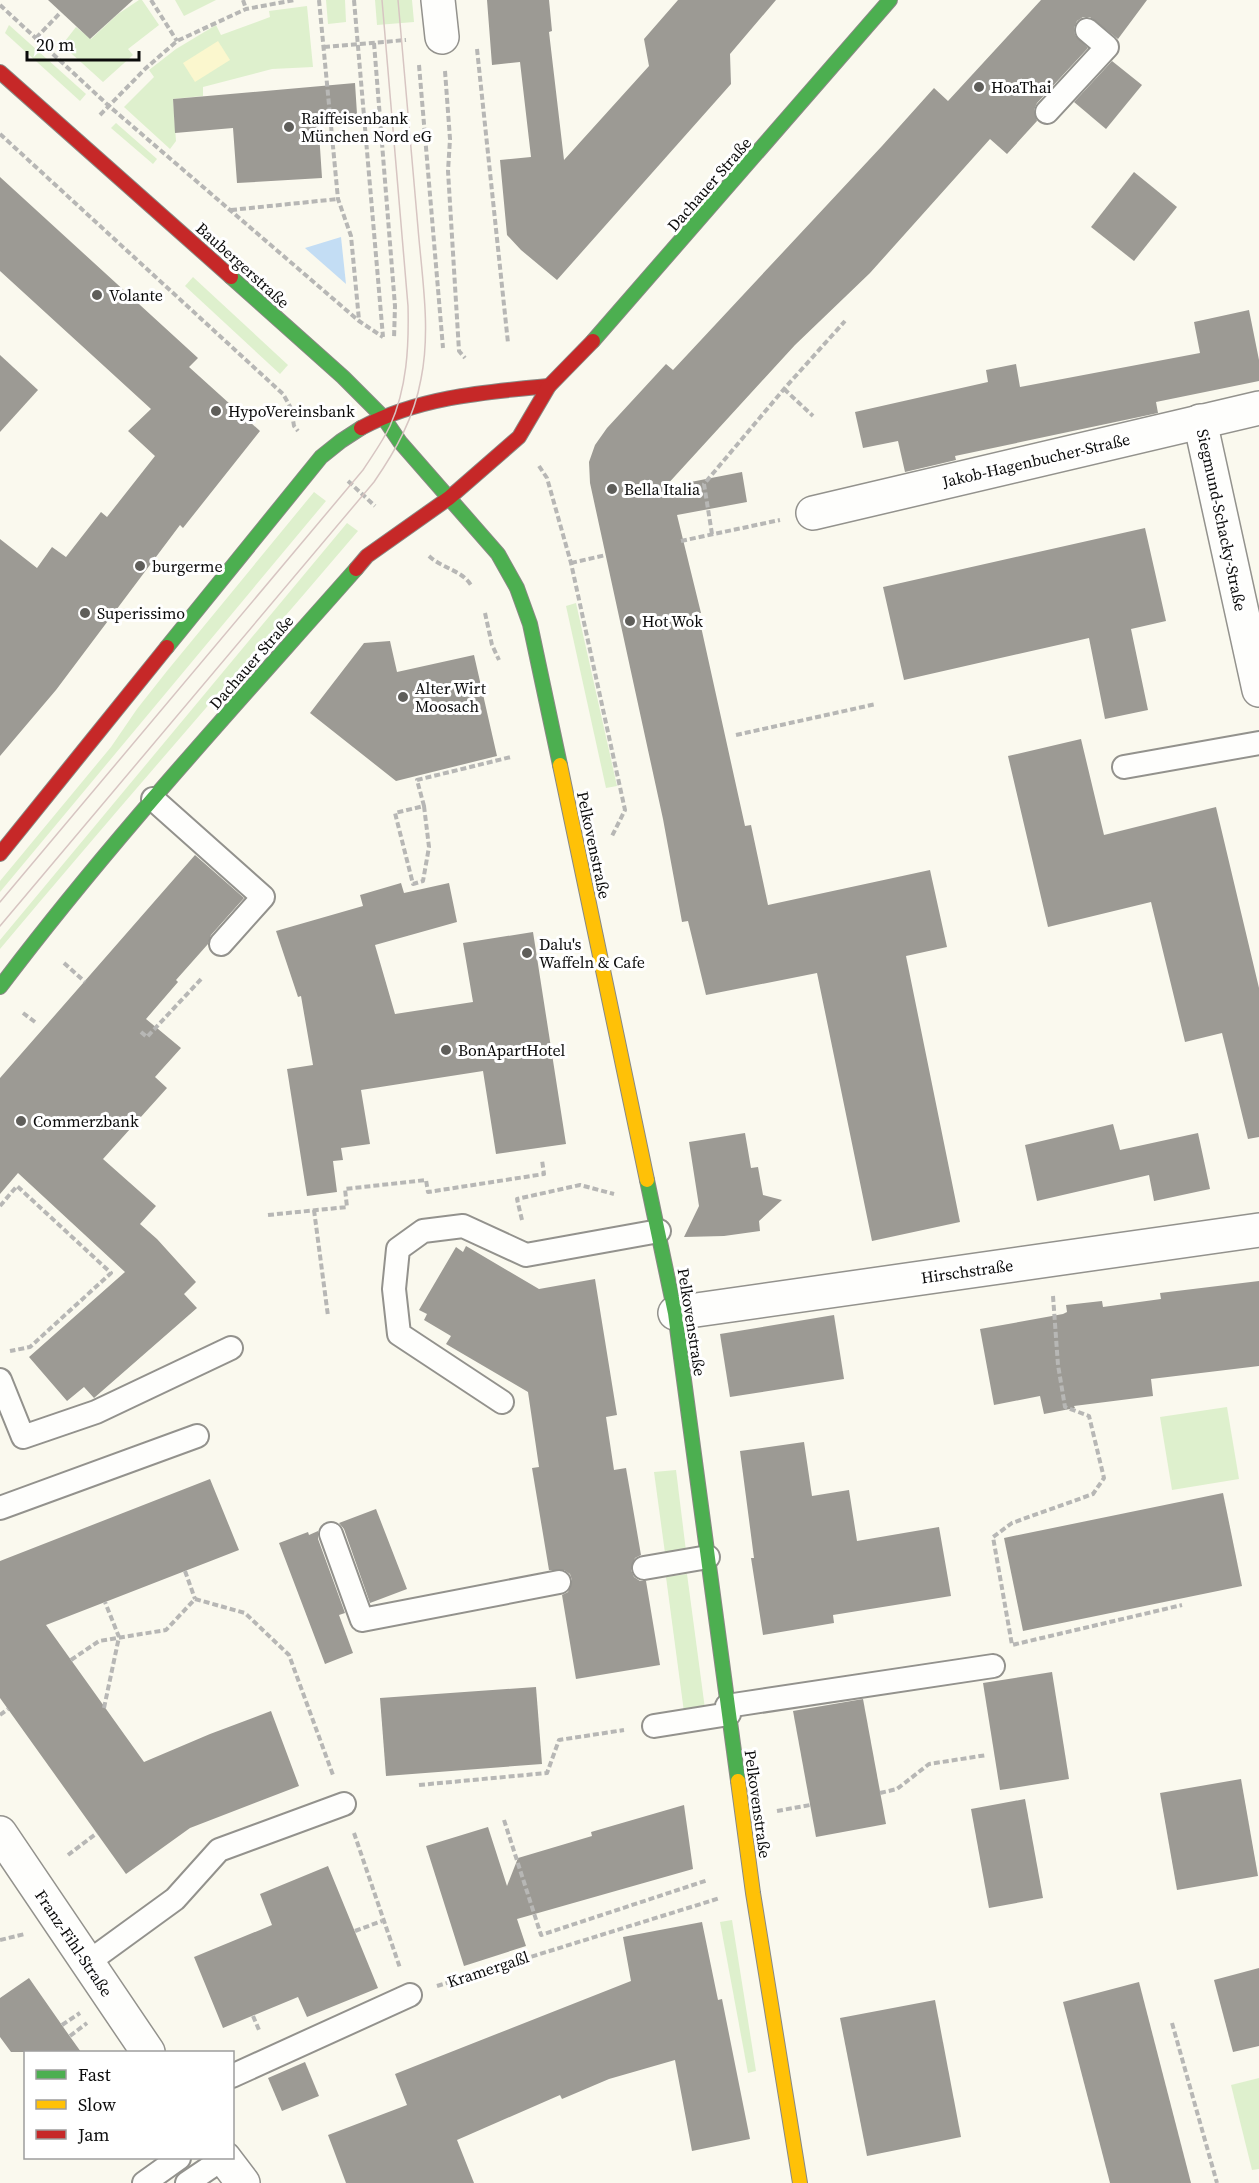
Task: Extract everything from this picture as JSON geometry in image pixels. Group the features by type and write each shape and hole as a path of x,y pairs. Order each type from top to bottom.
{"street":[{"path":"429,38 438,0"},
{"name":"Dachauer Straße","path":"0,987 36,939 153,799 367,556 449,498 519,437 549,386 600,333 890,0"},
{"name":"Baubergerstraße","path":"0,72 343,377 383,417 400,442 449,498"},
{"path":"0,854 321,457 353,432 383,417 414,406 463,395 549,386"},
{"name":"Jakob-Hagenbucher-Straße","path":"813,513 1259,408"},
{"name":"Siegmund-Schacky-Straße","path":"1200,421 1259,690"},
{"name":"Pelkovenstraße","path":"449,498 498,554 517,588 530,624 650,1187 675,1312 753,1893 800,2183"},
{"name":"Hirschstraße","path":"675,1312 1259,1230"},
{"name":"Franz-Fihl-Straße","path":"0,1833 147,2051"},
{"path":"225,2159 243,2183"}],"lane":[{"path":"1047,112 1107,47 1087,30"},
{"path":"1124,767 1259,743"},
{"path":"153,799 263,897 221,944"},
{"path":"502,1402 399,1334 394,1290 398,1249 423,1231 463,1226 526,1256 659,1231"},
{"path":"0,1380 23,1437 96,1412 231,1348"},
{"path":"0,1508 197,1436"},
{"path":"331,1534 362,1620 560,1582"},
{"path":"644,1568 708,1557"},
{"path":"654,1726 728,1710 993,1666"},
{"path":"87,1963 175,1899 219,1850 344,1804"},
{"path":"234,2075 410,1995"},
{"path":"144,2183 176,2159"},
{"path":"187,2183 223,2159"}],"path":[{"path":"151,0 177,41"},
{"path":"243,0 246,9"},
{"path":"76,138 146,68 177,41 246,9 296,0"},
{"path":"319,0 338,199 351,236 359,321"},
{"path":"0,5 109,105 359,321 383,337 354,0"},
{"path":"36,38 61,12"},
{"path":"324,47 476,35 508,343"},
{"path":"429,38 443,348"},
{"path":"429,38 450,139 448,171 459,351"},
{"path":"374,43 395,306 394,339"},
{"path":"0,134 283,394 291,408 294,426 321,457 436,562 465,576 477,594"},
{"path":"231,210 338,199"},
{"path":"712,534 704,484 784,388 845,321"},
{"path":"784,388 813,416"},
{"path":"547,478 571,563 625,810 611,840"},
{"path":"681,541 813,513"},
{"path":"571,563 606,555"},
{"path":"483,603 492,645"},
{"path":"736,735 876,704"},
{"path":"424,806 395,813 413,884 423,880 429,847 424,806 417,780 511,758"},
{"path":"141,1032 147,1037 203,977"},
{"path":"268,1215 347,1207 345,1189 426,1179 428,1192 544,1174 542,1160"},
{"path":"530,1255 517,1199 580,1185 615,1194 650,1187"},
{"path":"0,1206 17,1186 111,1273 30,1347 0,1353"},
{"path":"314,1210 328,1316"},
{"path":"1050,1260 1058,1365 1065,1407 1089,1416 1104,1478 1093,1494 1012,1523 993,1537 1012,1645 1182,1605"},
{"path":"185,1571 195,1599"},
{"path":"71,1660 99,1641 166,1630 195,1599"},
{"path":"195,1599 245,1613 288,1655 344,1804 382,1921 410,1995"},
{"path":"104,1708 119,1637 105,1602"},
{"path":"0,1714 8,1709"},
{"path":"419,1785 547,1773 558,1740 654,1726"},
{"path":"880,1793 897,1789 929,1764 987,1755"},
{"path":"504,1820 541,1935 708,1880"},
{"path":"68,1855 97,1833"},
{"name":"Kramergaßl","path":"410,1995 711,1899 753,1893"},
{"path":"355,1931 382,1921"},
{"path":"1172,2024 1217,2183"}],"green space":[{"path":"142,0 159,25 128,49 133,55 103,82 62,45 76,27 91,39 118,14"},
{"path":"175,0 216,0 184,16"},
{"path":"326,0 345,0 346,22 328,24"},
{"path":"375,0 412,0 414,22 377,25"},
{"path":"307,6 313,67 272,69 203,87 203,96 173,99 176,141 170,149 124,107 154,77 149,70 176,49 216,25 221,35 270,17 269,11"},
{"path":"9,25 86,94 80,101 5,33"},
{"path":"116,123 157,159 153,164 111,128"},
{"path":"193,277 288,365 280,374 185,286"},
{"path":"314,492 326,501 0,892 0,881 111,747 167,671"},
{"path":"347,523 358,531 0,949 0,940"},
{"path":"576,603 617,786 606,788 566,606"},
{"path":"1227,1407 1239,1479 1172,1490 1160,1417"},
{"path":"676,1470 686,1551 665,1553 654,1472"},
{"path":"687,1574 705,1709 684,1712 666,1577"},
{"path":"732,1920 756,2071 748,2073 720,1922"},
{"path":"1259,2078 1259,2169 1252,2170 1231,2085"}],"sand":[{"path":"218,41 230,60 195,82 183,63"}],"water":[{"path":"341,237 346,284 305,248"}],"building":[{"path":"48,0 133,0 90,39"},
{"path":"487,0 549,0 552,31 549,32 564,160 649,66 644,39 678,0 776,0 730,54 731,84 557,280 507,235 500,160 531,157 520,62 492,65"},
{"path":"1041,0 1147,0 1118,39 1090,17 1083,17 1077,21 1074,28 1075,35 1088,48 1037,103 1034,110 1037,121 1007,154 990,139 870,273 795,345 665,487 742,472 747,502 677,515 701,613 698,613 745,826 751,825 768,905 930,870 947,947 906,956 960,1222 872,1241 817,973 706,995 688,921 682,922 663,819 590,483 589,462 595,445 607,428 666,364 673,370 934,88 948,101"},
{"path":"1112,61 1142,85 1106,129 1074,102"},
{"path":"355,83 357,114 318,117 322,178 237,183 233,128 175,133 173,99"},
{"path":"1134,172 1177,207 1134,261 1091,227"},
{"path":"0,177 198,358 189,367 260,431 183,528 180,525 56,690 0,756 0,539 37,568 52,547 66,557 101,512 107,517 155,456 128,431 151,409 0,271"},
{"path":"1249,310 1259,360 1259,381 1156,402 1158,413 955,456 956,460 905,472 898,441 863,448 855,412 988,382 986,370 1016,364 1020,387 1200,353 1194,322"},
{"path":"0,355 38,390 0,432"},
{"path":"1145,528 1166,621 1131,629 1148,710 1105,719 1089,638 904,680 883,587"},
{"name":"Alter Wirt Moosach","path":"390,641 397,672 474,655 497,756 396,781 310,713 364,643"},
{"path":"1081,739 1104,835 1216,807 1259,988 1259,1137 1248,1139 1222,1033 1185,1042 1151,902 1048,927 1008,756"},
{"path":"195,855 244,898 211,935 208,944 146,1019 181,1048 155,1077 167,1088 103,1159 156,1206 140,1224 157,1239 196,1282 184,1294 197,1308 94,1398 84,1387 67,1401 29,1357 125,1272 18,1173 0,1194 0,1078"},
{"path":"401,883 404,893 449,883 457,922 375,945 395,1014 473,1002 463,943 533,932 566,1144 496,1154 483,1071 361,1090 370,1144 341,1148 343,1160 333,1161 337,1192 307,1196 287,1069 313,1065 301,996 298,997 276,931 363,906 360,895"},
{"path":"1113,1124 1120,1150 1198,1133 1210,1189 1154,1201 1149,1175 1037,1201 1025,1145"},
{"path":"745,1133 751,1168 758,1167 763,1195 782,1200 759,1221 760,1231 724,1236 684,1237 699,1206 689,1142"},
{"path":"466,1246 539,1289 595,1279 617,1415 606,1417 614,1470 626,1468 641,1555 635,1558 631,1570 634,1577 640,1581 646,1581 660,1665 576,1679 562,1595 568,1592 572,1580 570,1574 564,1570 549,1570 532,1468 539,1467 528,1392 446,1344 451,1336 424,1320 427,1314 419,1310 456,1247 463,1252"},
{"path":"1259,1281 1259,1366 1151,1379 1153,1396 1074,1406 1075,1408 1044,1414 1040,1396 994,1405 980,1329 1063,1314 1067,1312 1066,1305 1102,1301 1103,1307 1161,1299 1160,1293"},
{"path":"834,1315 844,1379 730,1397 720,1334"},
{"path":"804,1442 812,1496 849,1490 857,1541 939,1527 951,1596 833,1615 834,1623 763,1635 751,1558 754,1558 740,1451"},
{"path":"210,1479 239,1550 46,1625 144,1762 271,1711 299,1786 190,1828 126,1874 0,1698 0,1561"},
{"path":"1223,1493 1242,1586 1023,1631 1004,1538"},
{"path":"376,1509 407,1589 370,1603 344,1529 339,1523"},
{"path":"318,1531 318,1539 345,1613 339,1615 353,1653 325,1664 279,1543 308,1532 309,1535"},
{"path":"1052,1672 1069,1779 1000,1790 983,1683"},
{"path":"536,1687 542,1764 386,1776 380,1698"},
{"path":"863,1699 886,1824 816,1837 793,1711"},
{"path":"1241,1779 1258,1876 1177,1890 1160,1793"},
{"path":"1025,1799 1043,1898 989,1908 971,1809"},
{"path":"684,1805 693,1869 517,1919 526,1946 464,1966 426,1846 488,1827 507,1886 518,1858 592,1836 591,1832"},
{"path":"328,1866 378,1988 307,2017 298,1997 223,2028 194,1957 272,1925 260,1894"},
{"path":"702,1922 718,2000 722,1999 750,2139 692,2151 675,2060 609,2079 562,2099 560,2095 457,2140 474,2183 346,2183 328,2135 407,2105 395,2074 631,1981 623,1937"},
{"path":"1259,1968 1259,2046 1233,2052 1214,1980"},
{"path":"29,1978 80,2051 11,2052 0,2037 0,1998"},
{"path":"1139,1982 1191,2183 1110,2183 1063,2002"},
{"path":"935,2000 961,2137 867,2156 840,2018"},
{"path":"305,2062 319,2096 282,2111 268,2078"}],"tram line":[{"path":"0,902 363,470 381,443 396,412 406,367 408,306 382,0"},
{"path":"0,926 374,482 397,446 409,420 421,379 425,323 398,0"}],"traffic: fast":[{"path":"593,341 890,0"},
{"path":"231,277 343,377 383,417 400,442 498,554 517,588 530,624 560,765"},
{"path":"167,647 321,457 361,428"},
{"path":"0,987 129,827 356,569"},
{"path":"647,1180 675,1313 738,1781"}],"traffic: slow":[{"path":"560,765 647,1180"},
{"path":"738,1781 753,1893 800,2183"}],"traffic: jam":[{"path":"0,72 231,277"},
{"path":"356,569 367,556 449,498 519,437 549,386 593,341"},
{"path":"361,428 406,409 429,403 477,394 549,386"},
{"path":"0,854 167,647"}],"place":[{"name":"HoaThai","path":"979,87"},
{"name":"Raiffeisenbank München Nord eG","path":"289,127"},
{"name":"Volante","path":"97,295"},
{"name":"HypoVereinsbank","path":"216,411"},
{"name":"Bella Italia","path":"612,489"},
{"name":"burgerme","path":"140,566"},
{"name":"Superissimo","path":"85,613"},
{"name":"Hot Wok","path":"630,621"},
{"name":"Alter Wirt Moosach","path":"403,697"},
{"name":"Dalu's Waffeln & Cafe","path":"527,953"},
{"name":"BonApartHotel","path":"446,1050"},
{"name":"Commerzbank","path":"21,1121"}]}
